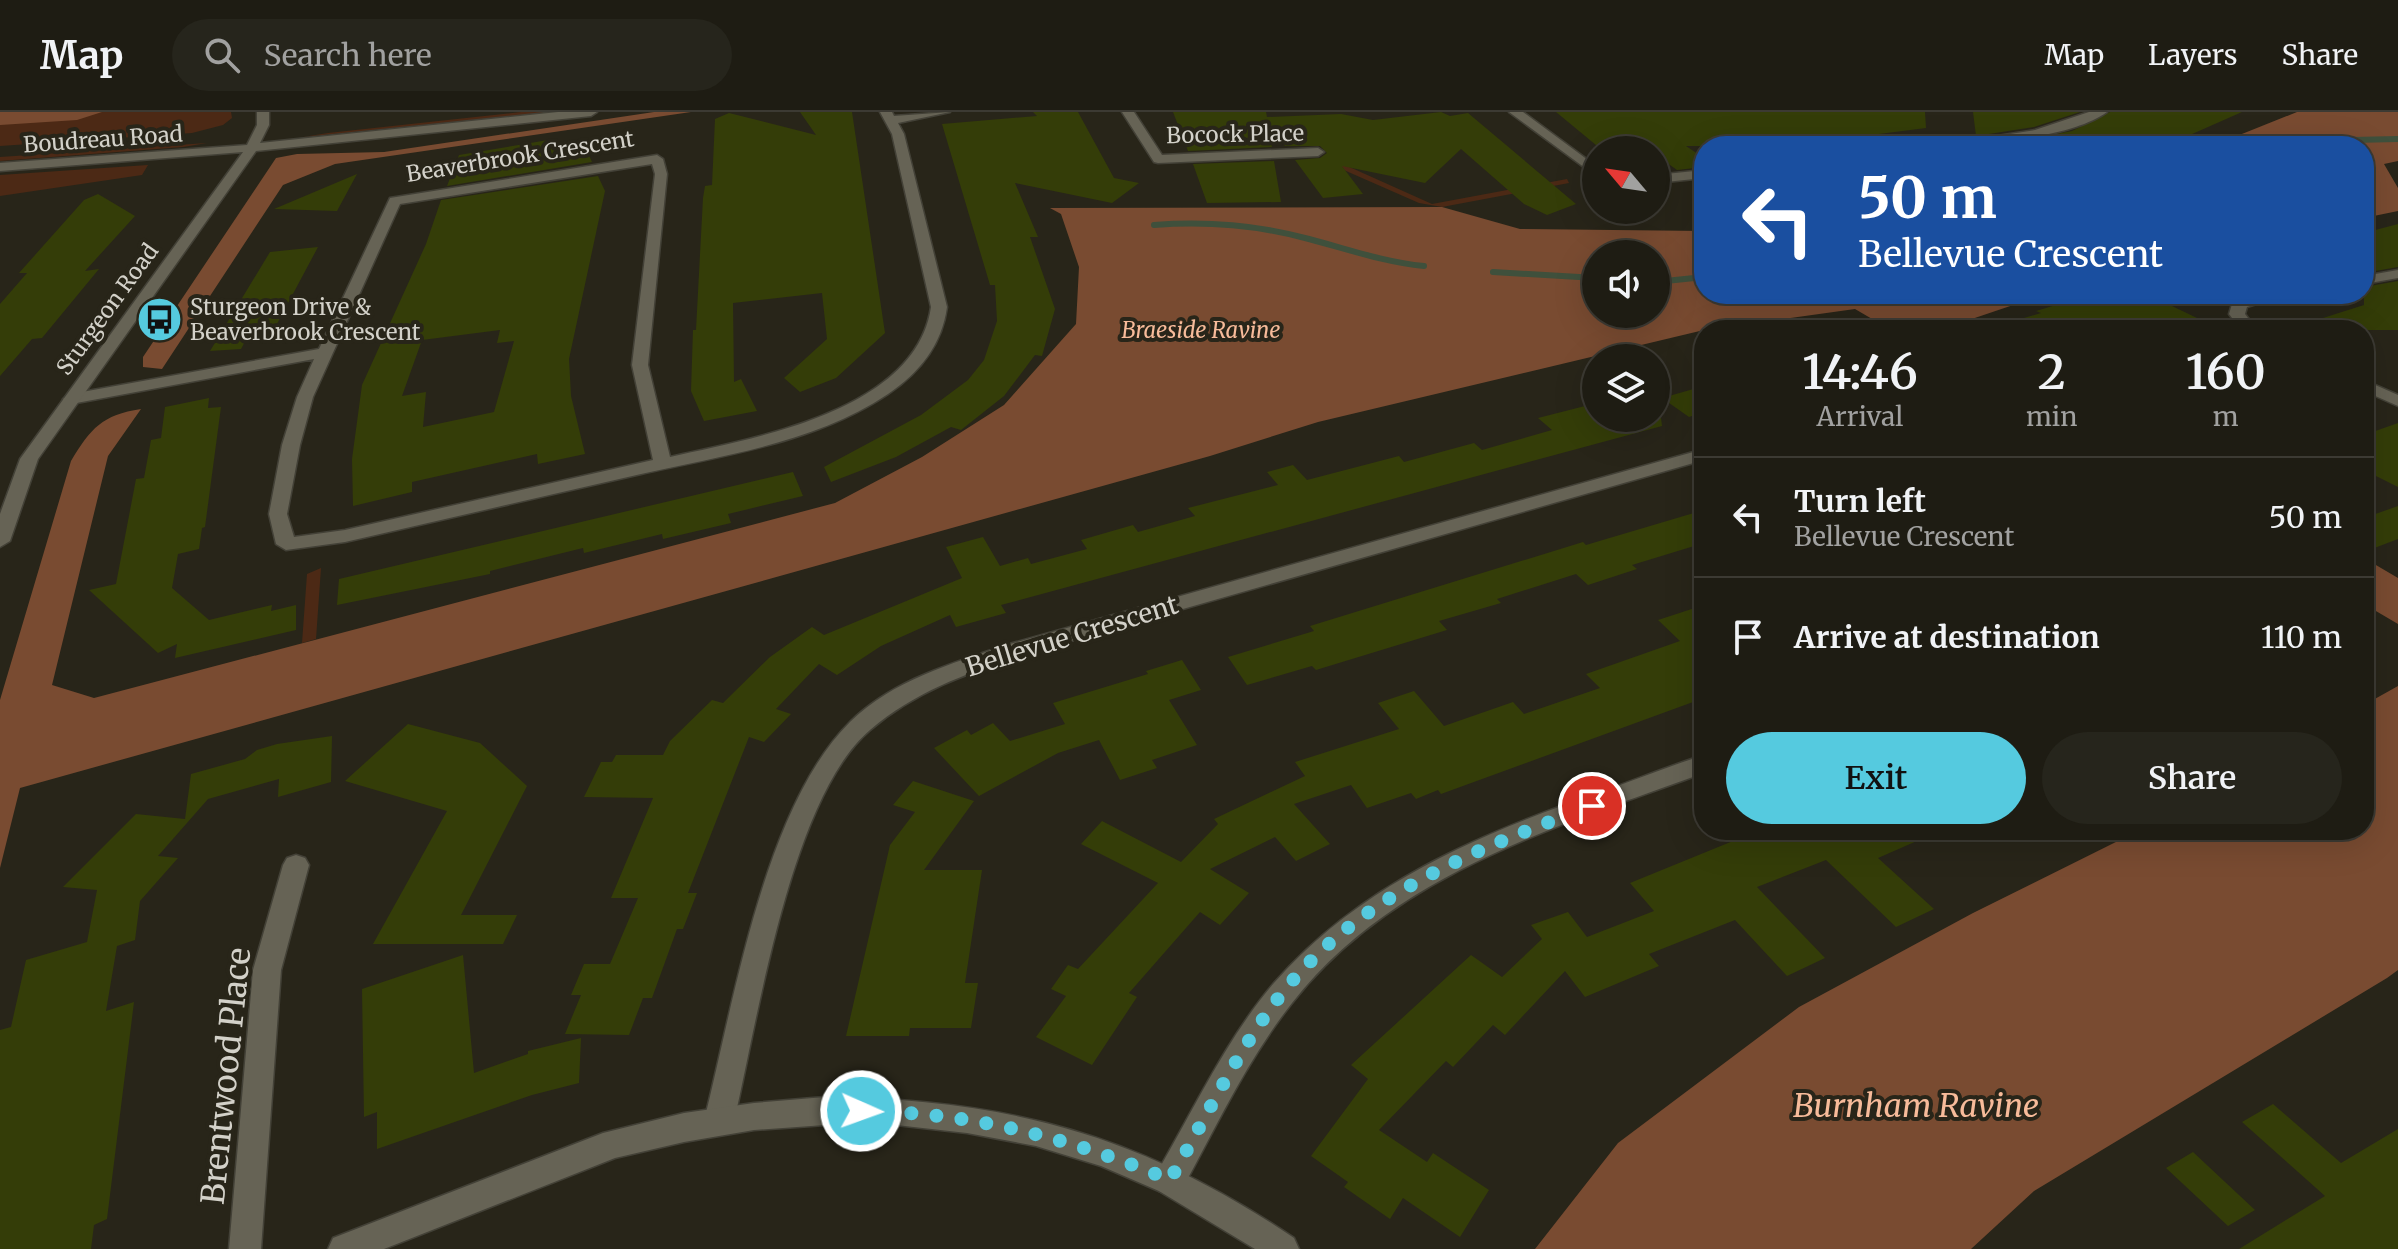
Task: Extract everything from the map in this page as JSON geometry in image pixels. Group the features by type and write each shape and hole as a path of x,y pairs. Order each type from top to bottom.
{"street":[{"name":"Sturgeon Road","path":"0,541 29,459 251,148 263,125 263,112"},
{"name":"Boudreau Road","path":"0,153 259,133 468,112"},
{"name":"Boudreau Road","path":"0,167 251,148 591,112"},
{"path":"890,116 944,112"},
{"name":"Bocock Place","path":"1128,112 1158,159 1318,152"},
{"path":"1515,112 1582,162"},
{"path":"2015,136 2037,133 2101,112"},
{"name":"Beaverbrook Crescent","path":"663,463 640,365 661,174 657,159 395,201 364,273 322,353 291,445 278,514 286,544 345,536 766,440 834,416 888,386 928,347 935,333 939,307 890,116"},
{"path":"1670,178 1694,175"},
{"path":"2374,278 2398,274"},
{"path":"71,399 322,353"},
{"path":"2374,390 2398,401"},
{"name":"Bellevue Crescent","path":"719,1121 769,914 803,809 826,765 842,745 892,701 930,679 1014,650 1694,457"},
{"path":"1170,1180 1265,1018 1314,958 1352,924 1392,895 1468,853 1694,768"},
{"name":"Brentwood Place","path":"245,1249 267,970 296,865"},
{"path":"344,1249 612,1144 719,1121 833,1111 946,1116 1059,1139 1170,1180 1228,1212 1283,1249"}],"shaded area":[{"path":"0,112 231,112 232,118 223,125 192,133 0,146"},
{"path":"521,112 552,112 303,137 328,133"},
{"path":"207,143 183,147 0,161 0,157"},
{"path":"148,165 142,175 0,196 0,175"},
{"path":"1345,165 1432,204 1567,179 1569,183 1442,207 1419,203 1337,167"},
{"path":"321,568 316,639 302,643 307,574"}],"green space":[{"path":"0,112 102,112 77,120 0,125"},
{"path":"654,112 691,112 335,164 283,185 162,369 143,367 143,357 276,158 297,154 384,152"},
{"path":"2297,112 2398,112 2398,161 2384,164 2398,188 2398,211 2374,216 2374,136 2237,136"},
{"name":"Braeside Ravine","path":"1442,207 1520,229 1694,231 1694,304 2016,304 1969,320 1874,320 1855,309 1776,320 1694,320 1694,332 1645,344 1582,344 1582,359 1318,422 1210,456 20,788 0,868 0,700 71,461 85,440 107,419 141,409 108,456 52,685 94,698 835,503 922,457 1004,405 1076,324 1079,267 1061,214 1050,208"},
{"path":"2374,564 2398,578 2398,624 2374,610"},
{"name":"Burnham Ravine","path":"2398,686 2398,970 2387,978 2034,1191 1971,1249 1535,1249 1618,1143 1799,1007 1973,913 2120,840 2374,840 2374,699"}],"building":[{"path":"800,112 852,112 885,333 836,378 800,392 784,378 827,339 822,293 733,303 734,382 741,379 757,411 704,421 691,391 693,330 696,330 703,198 705,186 712,185 715,119 729,113 816,135"},
{"path":"1033,112 1078,112 1114,178 1139,183 1112,203 1015,183 1038,237 1030,237 1055,309 1042,356 1035,355 1004,396 961,430 951,427 896,457 831,482 824,467 921,415 968,380 984,360 997,321 995,285 990,285 942,124 1037,116"},
{"path":"1173,112 1266,112 1267,117 1341,114 1373,120 1441,112 1450,116 1468,113 1576,204 1547,215 1524,204 1461,149 1425,183 1342,166 1363,194 1323,198 1295,160 1320,158 1327,153 1320,146 1285,146 1268,123 1272,147 1188,151"},
{"path":"1556,112 1925,112 1926,128 1863,136 1694,136 1694,146 1686,146 1694,151 1694,168 1677,170 1670,165 1670,136 1585,136"},
{"path":"1973,112 2080,112 2034,127 1976,136"},
{"path":"2110,112 2242,112 2188,136 2044,136 2072,131"},
{"path":"548,140 549,146 582,140 592,162 447,186 459,155"},
{"path":"1274,161 1281,202 1207,203 1193,164"},
{"path":"357,174 337,211 274,209"},
{"path":"598,176 605,191 569,359 571,396 585,454 538,464 537,454 412,482 412,492 353,506 352,459 362,385 426,244 441,200","holes":["500,330 497,343 514,341 494,412 423,427 426,392 402,396 422,340"]},
{"path":"98,194 135,216 85,271 99,269 42,338 32,339 0,376 0,304 27,273 19,273 84,200"},
{"path":"2398,224 2398,267 2374,271 2374,230"},
{"path":"318,247 271,335 247,338 241,349 210,351 270,252"},
{"path":"2398,281 2398,330 2374,330 2374,320 2317,320 2364,304 2374,304 2374,285"},
{"path":"2059,304 2168,304 2201,320 2017,320 2041,313 2036,311"},
{"path":"1694,389 1694,415 1689,417 1670,404 1670,396"},
{"path":"209,398 208,408 221,407 205,527 202,528 199,549 178,554 172,588 209,620 272,605 271,611 296,605 296,630 175,658 177,644 158,653 89,590 116,584 136,479 144,478 151,440 161,438 165,407"},
{"path":"1582,407 1582,432 1640,432 1001,605 1006,613 956,627 950,615 881,646 837,675 819,664 776,709 791,714 764,742 749,737 688,893 697,893 683,929 677,929 652,998 643,998 629,1035 565,1034 581,995 571,995 584,964 610,964 638,898 611,898 653,798 584,797 601,762 612,762 616,755 663,755 670,741 712,700 723,703 770,657 812,627 824,635 962,578 946,547 983,537 1000,566 1028,558 1031,564 1087,549 1081,540 1133,525 1138,532 1195,516 1188,508 1278,485 1267,472 1293,465 1307,480 1399,456 1404,462 1474,443 1482,450 1552,430 1538,418"},
{"path":"2398,423 2398,487 2374,475 2374,431"},
{"path":"793,472 803,496 728,514 731,523 663,539 662,534 584,553 583,548 490,571 490,574 337,605 339,579"},
{"path":"2398,506 2398,539 2374,548 2374,514"},
{"path":"1694,513 1694,546 1632,565 1637,569 1588,585 1576,574 1497,599 1501,603 1439,621 1447,630 1316,670 1312,666 1247,685 1228,657 1314,631 1310,626 1583,542 1586,545"},
{"path":"1694,608 1694,702 1441,794 1438,790 1416,799 1411,793 1367,808 1351,785 1294,804 1330,844 1296,861 1275,837 1210,869 1249,893 1220,925 1200,912 1129,993 1137,997 1092,1065 1036,1037 1066,996 1051,989 1068,965 1078,969 1158,883 1081,844 1102,821 1181,862 1218,824 1214,819 1305,776 1295,762 1399,729 1378,703 1414,691 1444,726 1513,702 1524,714 1600,688 1586,674 1680,641 1658,620"},
{"path":"1182,660 1201,690 1169,700 1197,745 1152,760 1157,768 1120,780 1099,740 1058,753 979,796 934,748 967,730 971,735 993,723 1010,741 1065,724 1053,703 1148,674 1146,671"},
{"path":"408,724 480,743 527,786 461,915 517,915 503,944 373,944 447,811 345,781"},
{"path":"332,736 331,782 278,797 279,779 208,799 158,856 178,858 140,901 135,940 117,946 106,1011 134,1002 107,1219 94,1225 91,1249 0,1249 0,1030 11,1027 26,960 87,942 97,890 63,887 136,814 185,819 191,774 245,759 257,750 277,744"},
{"path":"913,781 974,801 924,870 982,870 965,983 978,983 971,1028 910,1028 909,1036 846,1036 890,845 915,812 893,805"},
{"path":"1735,840 1919,840 1878,858 1934,909 1896,927 1826,860 1757,887 1825,958 1787,976 1735,920 1649,954 1659,966 1585,997 1565,971 1505,1035 1493,1025 1453,1067 1446,1061 1379,1130 1427,1162 1433,1153 1489,1190 1460,1237 1403,1198 1390,1219 1344,1187 1348,1182 1311,1156 1368,1079 1351,1065 1471,955 1502,977 1542,939 1531,925 1568,912 1587,937 1654,911 1630,883"},
{"path":"463,955 474,1073 528,1054 528,1051 581,1038 579,1083 532,1095 377,1149 377,1112 364,1117 362,989"},
{"path":"2273,1104 2341,1163 2398,1129 2398,1249 2239,1249 2325,1196 2242,1122"},
{"path":"2193,1152 2255,1210 2228,1226 2166,1168"}],"waterway":[{"path":"2374,140 2398,139"},
{"path":"1154,225 1251,227 1424,266"},
{"path":"1493,272 1582,277"},
{"path":"1670,281 1694,278"}],"place":[{"name":"Sturgeon Drive & Beaverbrook Crescent","path":"159,320"}],"route":[{"path":"861,1111 946,1116 1003,1125 1115,1157 1170,1180 1255,1031 1283,992 1314,958 1352,924 1429,872 1468,853 1592,806"}]}
